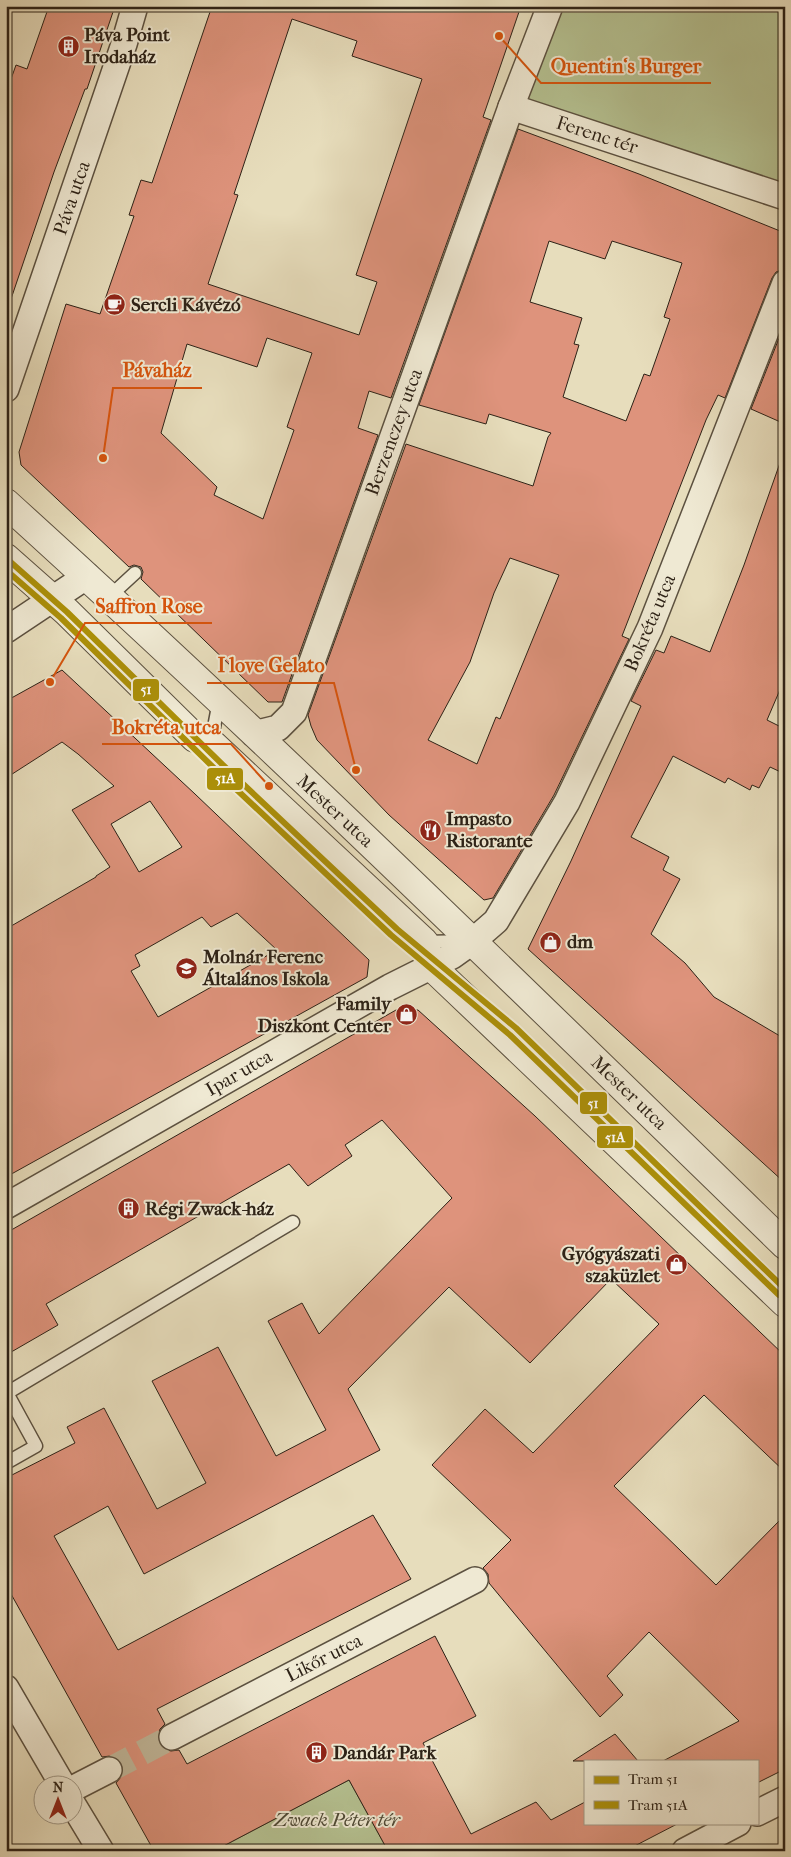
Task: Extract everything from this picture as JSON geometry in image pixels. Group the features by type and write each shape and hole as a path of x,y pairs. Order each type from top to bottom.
{"street":[{"name":"Páva utca","path":"6,389 121,53 135,6"},
{"path":"511,107 550,6"},
{"name":"Ferenc tér","path":"511,107 785,197"},
{"name":"Berzenczey utca","path":"254,734 278,728 294,712 511,107"},
{"name":"Bokréta utca","path":"473,941 496,920 567,802 638,654 654,619 785,282"},
{"name":"Mester utca","path":"6,503 87,576 473,941 785,1245"},
{"name":"Mester utca","path":"6,558 54,600 195,738 211,743 785,1303"},
{"path":"6,630 54,600 87,576"},
{"name":"Ipar utca","path":"6,1206 390,987 428,954 452,956 473,941"},
{"name":"Likőr utca","path":"172,1737 475,1580"},
{"path":"6,1688 56,1774"},
{"path":"82,1784 109,1770"},
{"path":"758,1812 785,1799"},
{"path":"82,1820 101,1851"},
{"path":"685,1851 736,1824"}],"lane":[{"path":"109,597 135,573"},
{"path":"211,743 219,701"},
{"path":"6,1463 36,1446 8,1392 293,1222"}],"green space":[{"path":"550,6 785,6 785,197 511,107"},
{"name":"Zwack Péter tér","path":"349,1780 388,1851 214,1851"}],"building":[{"path":"49,6 115,6 87,89 85,89 54,172 11,299 6,299 6,78 11,79 16,65 27,69"},
{"path":"212,6 521,6 483,117 491,120 391,398 369,391 358,428 378,435 282,702 268,702 141,579 143,572 141,567 134,565 129,567 21,465 19,452 66,304 100,314 134,216 129,215 141,180 152,183","holes":["292,19 357,41 352,56 422,79 356,275 377,282 359,335 208,284 238,195 234,194","267,338 312,353 287,427 294,430 263,519 214,495 217,487 161,433 187,344 257,367"]},
{"path":"518,129 639,174 785,233 785,269 776,272 772,278 725,398 718,395 706,420 622,636 629,639 554,795 493,898 484,900 389,815 317,740 308,715 406,444 533,486 548,437 551,433 489,414 486,424 419,405","holes":["549,241 605,259 612,241 682,263 664,317 670,319 650,376 644,374 626,421 563,397 579,345 574,344 582,318 530,302","510,558 559,575 500,719 496,717 477,764 428,740 470,662 494,593"]},
{"path":"785,323 785,424 751,409"},
{"path":"781,460 785,461 785,678 767,720 785,729 785,774 770,767 759,788 752,785 750,790 728,778 725,783 673,756 631,837 669,857 663,870 680,879 651,934 685,963 714,997 785,1039 785,1183 528,949 571,861 641,706 631,701 656,650 664,653 671,636 710,652 744,565"},
{"name":"Molnár Ferenc Általános Iskola","path":"62,670 369,960 367,977 6,1177 6,929 110,867 72,810 114,786 62,742 6,778 6,701","holes":["150,801 182,847 139,872 111,824","237,913 277,950 158,1017 131,971 140,966 135,955 202,917 211,927"]},
{"path":"396,1010 418,1010 535,1116 785,1356 785,1472 704,1395 614,1486 716,1585 785,1515 785,1769 758,1782 758,1760 665,1760 739,1721 649,1632 607,1676 623,1695 600,1717 489,1583 488,1574 483,1568 511,1540 432,1465 485,1409 533,1453 659,1324 611,1279 530,1363 449,1287 348,1389 380,1450 144,1574 108,1506 54,1536 118,1650 373,1515 411,1579 157,1709 165,1724 160,1729 158,1736 159,1743 164,1749 171,1751 179,1750 187,1764 435,1636 476,1716 423,1743 471,1834 536,1802 551,1820 584,1803 584,1824 677,1824 625,1851 388,1851 349,1780 214,1851 154,1851 116,1783 123,1771 122,1763 110,1756 102,1757 6,1585 6,1478 75,1443 67,1427 104,1408 157,1509 206,1483 152,1381 218,1347 276,1456 326,1430 268,1321 302,1303 319,1334 452,1198 382,1120 345,1145 352,1156 308,1186 289,1164 46,1304 58,1325 6,1355 6,1233"},
{"path":"615,1734 637,1760 584,1760 573,1761"}],"tunnel":[{"path":"109,1770 172,1737"}],"tram line":[{"name":"51","path":"6,558 67,612 225,767 397,929 516,1028 785,1289"},
{"name":"51A","path":"6,570 61,618 219,773 391,935 510,1035 779,1295"}],"place":[{"name":"Quentin‘s Burger","path":"499,36"},
{"name":"Páva Point Irodaház","path":"68,46"},
{"name":"Sercli Kávézó","path":"115,305"},
{"name":"Pávaház","path":"103,458"},
{"name":"Saffron Rose","path":"50,682"},
{"name":"I love Gelato","path":"356,770"},
{"name":"Bokréta utca","path":"269,786"},
{"name":"Impasto Ristorante","path":"430,830"},
{"name":"dm","path":"551,942"},
{"name":"Molnár Ferenc Általános Iskola","path":"187,968"},
{"name":"Family Diszkont Center","path":"407,1015"},
{"name":"Régi Zwack-ház","path":"129,1209"},
{"name":"Gyógyászati szaküzlet","path":"676,1265"},
{"name":"Dandár Park","path":"317,1753"}]}
